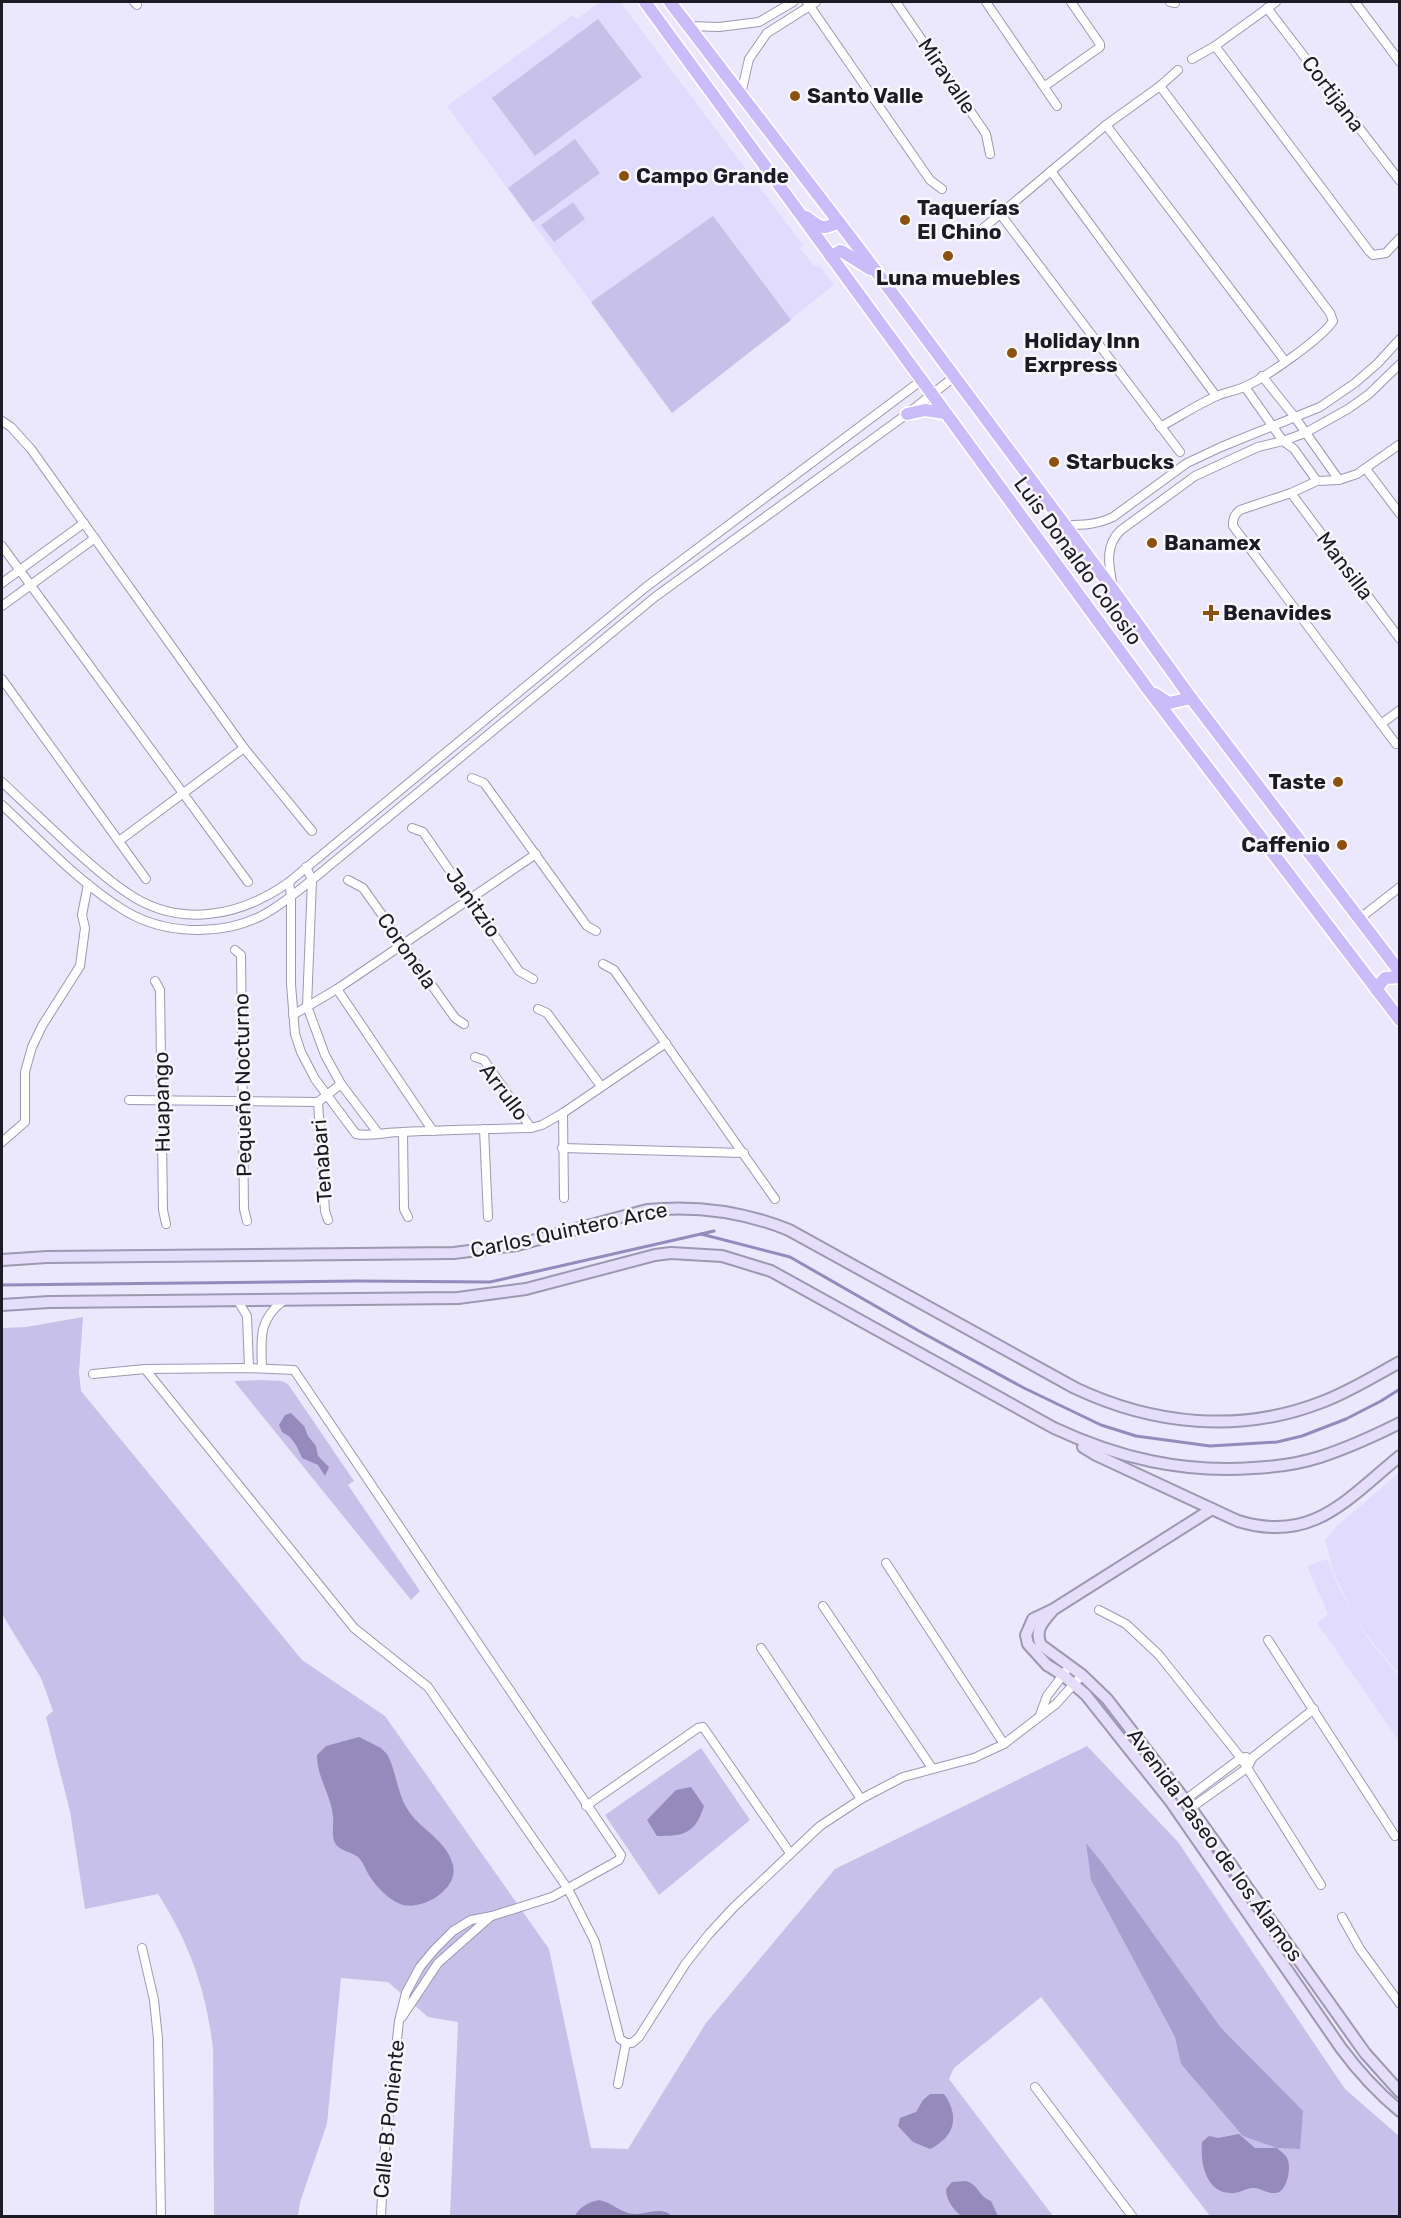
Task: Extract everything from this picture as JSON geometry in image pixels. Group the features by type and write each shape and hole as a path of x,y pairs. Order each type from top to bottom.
{"main road":[{"name":"Luis Donaldo Colosio","path":"645,2 1147,688 1400,1020"},
{"name":"Luis Donaldo Colosio","path":"670,2 874,270 1114,591 1191,698 1400,972"},
{"path":"797,212 822,228 828,228 838,222"},
{"path":"831,256 840,251 874,270"},
{"path":"907,414 925,410 945,413"},
{"path":"1147,688 1169,703 1191,698"},
{"path":"1376,989 1385,978 1400,977"},
{"name":"Carlos Quintero Arce","path":"2,1260 47,1257 454,1253 517,1245 647,1210 709,1209 750,1216 789,1230 1075,1388 1098,1399 1146,1415 1197,1422 1273,1417 1322,1402 1400,1362"},
{"name":"Carlos Quintero Arce","path":"2,1305 48,1302 458,1298 526,1289 655,1255 688,1252 722,1256 755,1264 787,1278 1054,1428 1110,1452 1170,1466 1230,1470 1285,1466 1319,1458 1349,1447 1400,1422"},
{"path":"1054,1428 1096,1455 1238,1521 1256,1526 1285,1527 1309,1522 1331,1512 1400,1456"},
{"path":"1154,1482 1156,1473 1170,1466"},
{"path":"1054,1609 1212,1509"},
{"name":"Avenida Paseo de los Álamos","path":"1054,1609 1033,1619 1028,1627 1026,1635 1033,1652 1047,1665 1063,1675 1078,1679 1107,1700 1188,1804 1365,2053 1400,2092"},
{"name":"Avenida Paseo de los Álamos","path":"1054,1609 1038,1631 1038,1638 1046,1649 1070,1665 1095,1705 1198,1840 1341,2048 1386,2099 1400,2111"},
{"path":"1157,1785 1168,1777"},
{"path":"1198,1840 1209,1833"}],"street":[{"name":"Miravalle","path":"896,2 986,134 990,154"},
{"path":"986,2 1057,106"},
{"path":"1045,86 1100,47 1071,2"},
{"path":"1192,58 1215,46 1276,2"},
{"path":"1354,2 1400,62"},
{"path":"688,26 720,27 759,22 787,3 792,16"},
{"path":"741,95 749,59 767,33 811,3 819,19 930,180 942,189"},
{"name":"Cortijana","path":"1267,8 1400,181"},
{"path":"759,22 767,33"},
{"path":"1215,46 1369,251 1373,255 1386,253 1400,238"},
{"path":"981,230 1106,125 1178,70"},
{"path":"1160,86 1330,313 1333,321 1329,327 1285,361 1245,387 1216,396 1160,427"},
{"path":"1106,125 1285,361"},
{"path":"1051,171 1216,396"},
{"path":"1001,215 1180,452"},
{"path":"1064,525 1090,525 1113,517 1187,464 1221,447 1320,407 1355,383 1398,344"},
{"path":"1114,591 1108,560 1109,550 1116,535 1195,476 1258,447 1305,433 1348,409 1369,394 1400,364"},
{"path":"1262,376 1294,416 1339,480"},
{"path":"2,805 88,884 127,912 165,926 206,930 260,917 312,880 655,597 907,414 954,377"},
{"path":"2,782 96,869 127,893 149,905 171,912 196,915 220,914 250,905 289,882 646,587 922,380"},
{"path":"1245,387 1283,441 1294,449 1317,481"},
{"path":"2,421 11,427 31,449 244,748 312,831"},
{"path":"1396,744 1233,526 1235,514 1240,510 1291,493 1317,481 1339,480 1366,469 1400,444"},
{"path":"1187,464 1195,476"},
{"path":"1366,469 1400,514"},
{"path":"781,486 791,499"},
{"name":"Mansilla","path":"1291,493 1400,639"},
{"path":"2,583 84,523"},
{"path":"2,606 95,538"},
{"path":"2,546 248,882"},
{"path":"646,587 655,597"},
{"path":"2,679 146,879"},
{"path":"506,702 515,712"},
{"path":"1381,724 1400,710"},
{"path":"119,841 244,748"},
{"path":"472,778 484,783 587,926 596,931"},
{"name":"Janitzio","path":"412,828 423,832 519,971 533,979"},
{"path":"292,1015 338,989 536,854"},
{"path":"306,867 312,880 308,1006 321,1048 340,1084 378,1133"},
{"name":"Coronela","path":"348,880 363,888 455,1018 464,1024"},
{"path":"289,882 292,1015 301,1052 315,1079 356,1134 367,1136 403,1131 531,1128 542,1125 666,1042"},
{"path":"2,1142 25,1122 25,1072 32,1047 42,1026 80,966 85,928 82,915 88,884"},
{"path":"1359,919 1400,887"},
{"name":"Pequeño Nocturno","path":"235,950 241,955 244,1209 247,1221"},
{"path":"603,964 614,970 775,1198"},
{"name":"Huapango","path":"155,981 160,990 166,1224"},
{"path":"338,989 433,1131"},
{"path":"538,1009 547,1013 601,1086"},
{"name":"Arrullo","path":"475,1057 484,1060 531,1128"},
{"path":"129,1100 318,1102 340,1084"},
{"name":"Tenabari","path":"318,1102 325,1212 328,1220"},
{"path":"563,1113 564,1198"},
{"path":"484,1129 488,1217"},
{"path":"403,1131 404,1209 408,1217"},
{"path":"562,1148 744,1153"},
{"path":"262,1368 261,1337 267,1316 284,1300"},
{"path":"238,1301 246,1316 249,1368"},
{"path":"249,1338 261,1337"},
{"path":"93,1374 145,1369 262,1368 291,1369 295,1372 620,1857 552,1897 492,1916"},
{"path":"145,1369 350,1622 364,1636 428,1686 568,1889 595,1942 620,2039 626,2043 632,2043 639,2037 686,1963 709,1934 733,1908 820,1826 861,1799 903,1777 974,1758 1004,1744 1056,1704 1078,1679"},
{"path":"886,1563 1004,1744"},
{"path":"823,1606 932,1768"},
{"path":"1099,1610 1126,1624 1159,1655 1241,1758 1321,1885"},
{"path":"1268,1640 1395,1836"},
{"path":"761,1648 861,1799"},
{"path":"1040,1716 1047,1696 1070,1665"},
{"path":"1188,1804 1247,1768 1253,1757 1314,1709"},
{"path":"586,1806 698,1728 703,1727 790,1853"},
{"path":"1188,1804 1241,1758 1253,1757"},
{"name":"Calle B Poniente","path":"381,2217 384,2157 399,2021 406,1993 420,1967 453,1930 471,1920 492,1916"},
{"name":"Calle B Poniente","path":"399,2021 438,1963 478,1931 492,1916"},
{"path":"1342,1917 1360,1949 1400,2004"},
{"path":"142,1948 154,2000 158,2039 161,2217"},
{"path":"618,2084 626,2043"},
{"path":"1035,2087 1132,2217"}],"shaded area":[{"name":"Campo Grande","path":"600,2 620,2 803,245 800,248 814,266 819,265 834,285 672,413 447,106 573,15 577,19"},
{"path":"598,19 642,77 535,156 492,98"},
{"path":"575,139 600,173 533,222 508,188"},
{"path":"573,202 585,219 554,242 541,225"},
{"path":"713,216 791,320 672,413 591,302"},
{"path":"83,1317 79,1372 81,1391 302,1660 385,1716 549,1949 591,2148 628,2149 706,2023 835,1869 1087,1746 1178,1842 1345,2089 1399,2136 1399,2216 1210,2216 1041,1997 954,2068 949,2079 1053,2216 450,2216 458,2022 428,2017 388,1982 341,1978 327,2124 300,2202 298,2216 214,2216 213,2049 206,2007 195,1968 179,1930 158,1894 85,1909 70,1811 46,1717 53,1711 41,1678 2,1614 2,1328 26,1327"},
{"path":"234,1381 282,1381 288,1384 354,1481 348,1485 420,1591 411,1600"},
{"path":"291,1413 304,1426 316,1446 318,1456 329,1467 325,1476 318,1465 302,1458 290,1437 282,1432 279,1425 285,1415"},
{"path":"1399,1473 1399,1674 1369,1638 1352,1611 1333,1571 1325,1540 1337,1526"},
{"path":"1327,1559 1340,1590 1368,1639 1399,1676 1399,1741 1317,1623 1328,1614 1307,1566"},
{"path":"359,1737 381,1748 387,1754 410,1813 446,1849 450,1857 453,1874 450,1883 437,1897 428,1902 409,1906 391,1899 373,1881 358,1857 335,1843 332,1808 319,1771 317,1755 326,1746"},
{"path":"701,1748 750,1820 659,1895 605,1815"},
{"path":"691,1787 704,1806 697,1822 687,1832 657,1836 647,1820 676,1790"},
{"path":"1086,1843 1221,2028 1303,2111 1300,2149 1277,2148 1243,2136 1181,2064 1175,2037 1091,1880"},
{"path":"930,2094 944,2094 952,2110 953,2118 950,2132 930,2149 913,2142 898,2126 900,2118 916,2112 923,2100"},
{"path":"1239,2134 1255,2148 1277,2148 1286,2157 1289,2173 1283,2189 1279,2192 1272,2193 1252,2188 1230,2193 1215,2187 1210,2181 1203,2166 1202,2142 1209,2136 1218,2138"},
{"path":"966,2181 991,2201 998,2216 961,2216 955,2210 949,2201 946,2189 952,2182"},
{"path":"599,2200 630,2213 663,2211 672,2216 575,2216 585,2205"}],"waterway":[{"path":"2,1285 357,1281 490,1282 714,1231"},
{"path":"701,1234 790,1257 1024,1388 1101,1425 1136,1436 1210,1446 1277,1442 1302,1436 1346,1419 1400,1389"}],"place":[{"name":"Santo Valle","path":"795,96"},
{"name":"Campo Grande","path":"624,176"},
{"name":"Taquerías El Chino","path":"905,220"},
{"name":"Luna muebles","path":"948,256"},
{"name":"Holiday Inn Exrpress","path":"1012,353"},
{"name":"Starbucks","path":"1054,462"},
{"name":"Banamex","path":"1152,543"},
{"name":"Benavides","path":"1211,613"},
{"name":"Taste","path":"1338,782"},
{"name":"Caffenio","path":"1342,845"}]}
